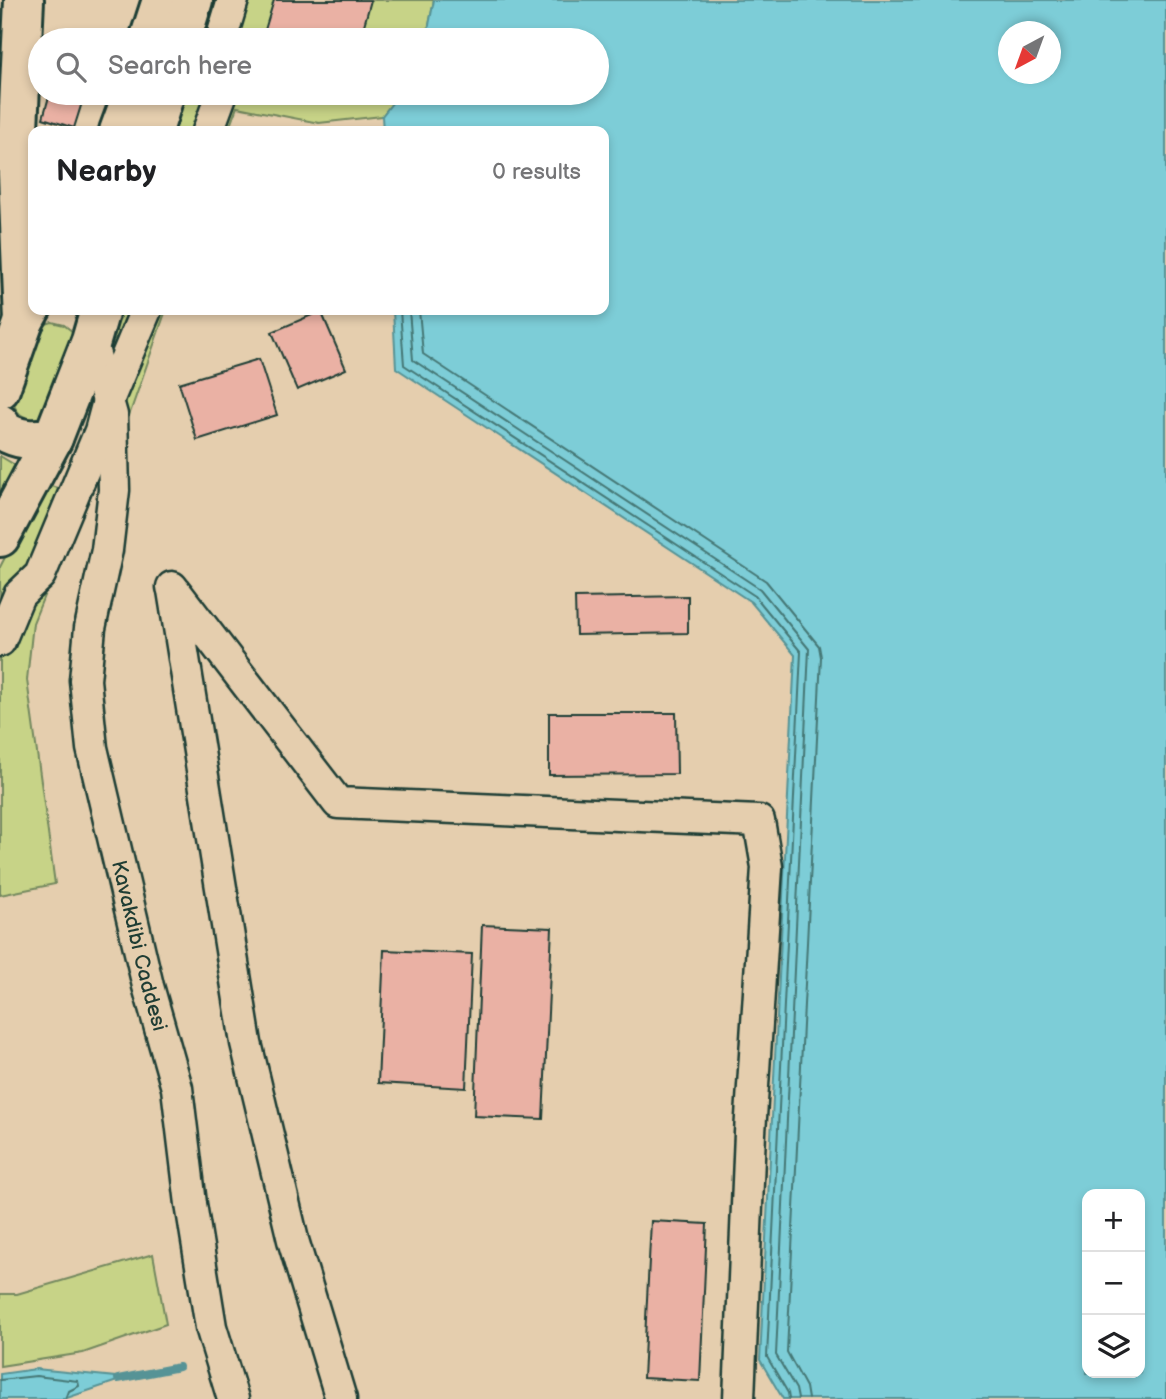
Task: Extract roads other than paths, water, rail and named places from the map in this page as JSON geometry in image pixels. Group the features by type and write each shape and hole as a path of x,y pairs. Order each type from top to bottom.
{"main road":[{"path":"24,0 17,150 28,269"},
{"path":"153,28 162,0"},
{"path":"185,28 193,0"},
{"path":"121,126 129,105"},
{"path":"155,126 161,105"},
{"path":"0,389 31,315"},
{"path":"0,537 53,438 90,320"},
{"path":"0,425 2,430 13,437 26,441 53,438"}],"street":[{"path":"225,28 233,0"},
{"path":"244,28 251,0"},
{"path":"196,126 202,105"},
{"path":"210,126 218,105"},
{"path":"0,641 19,595 40,575 100,431 137,315"},
{"path":"112,393 144,315"},
{"name":"Kavakdibi Caddesi","path":"90,320 112,393 114,489 107,550 90,628 85,680 92,748 148,986 177,1088 191,1204 211,1327 233,1399"},
{"path":"53,438 114,489"},
{"path":"341,1399 293,1240 246,1043 172,587 338,803 759,821 767,867 750,1133 739,1399"}],"water":[{"path":"434,0 1166,0 1166,1399 783,1399 760,1360 795,655 751,602 396,368 393,315 609,315 609,126 383,126 382,116 391,105 609,105 609,28 428,28"},
{"path":"36,1369 126,1378 64,1399 0,1399 0,1374"}],"waterway":[{"path":"118,1379 179,1367"}]}
